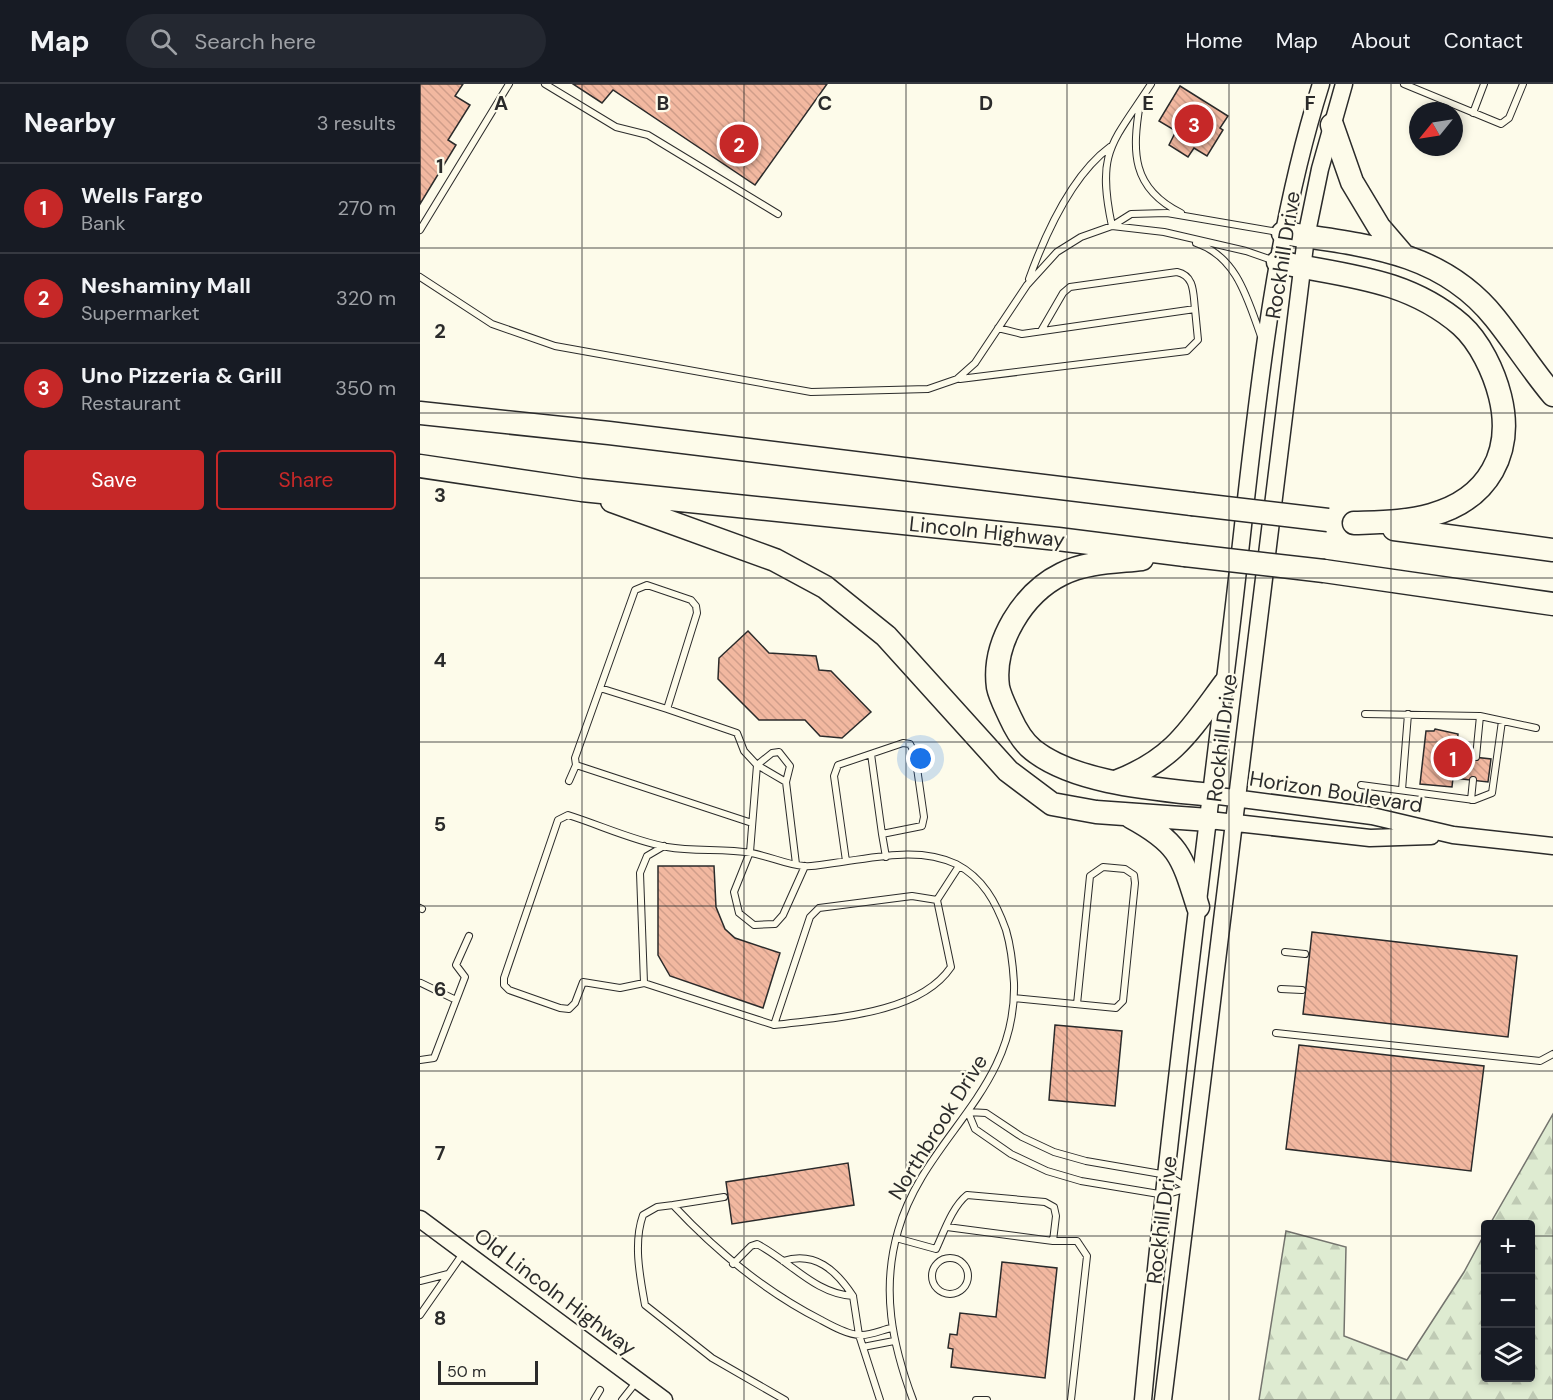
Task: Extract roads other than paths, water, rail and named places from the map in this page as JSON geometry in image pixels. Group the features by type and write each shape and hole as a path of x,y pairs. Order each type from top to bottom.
{"highway":[{"path":"1332,125 1352,183 1379,227 1403,255"},
{"path":"1294,235 1361,244 1426,263 1466,288 1494,316 1553,395"},
{"path":"1278,262 1356,274 1416,295 1462,326 1480,351 1497,382 1504,412 1504,447 1495,471 1468,497 1433,515 1406,520 1354,523"},
{"path":"420,413 620,434 1354,523 1553,550"},
{"name":"Lincoln Highway","path":"420,466 582,490 1058,539 1324,571 1553,604"},
{"path":"582,490 766,557 825,586 886,636 1008,771 1026,787 1052,804 1077,810 1209,820"},
{"path":"1185,555 1099,563 1061,575 1026,604 1009,628 1002,643 998,687 1019,734 1032,749 1064,768 1083,776 1211,795"},
{"path":"1118,781 1144,771 1173,750 1225,683"},
{"path":"1127,815 1156,830 1175,848 1187,871 1198,906"}],"main road":[{"name":"Rockhill Drive","path":"1163,1400 1302,267 1294,235 1298,163 1321,84"},
{"name":"Rockhill Drive","path":"1143,1400 1211,795 1278,262 1294,235 1344,84"},
{"name":"Horizon Boulevard","path":"1211,795 1372,816 1453,835 1553,846"},
{"name":"Horizon Boulevard","path":"1209,820 1370,838 1453,835"},
{"name":"Old Lincoln Highway","path":"420,1219 664,1400"}],"lane":[{"path":"420,230 509,84"},
{"path":"546,84 616,127 648,135 778,214"},
{"path":"1027,285 1047,232 1091,162 1110,147 1151,84"},
{"path":"1404,84 1501,124 1509,118 1523,84"},
{"path":"1473,113 1484,84"},
{"path":"1140,101 1135,148 1141,174 1157,200 1187,216"},
{"path":"1110,147 1104,178 1112,226"},
{"path":"957,379 975,363 1027,285 1057,252 1081,237 1112,226 1131,214 1158,212 1294,235"},
{"path":"1112,226 1164,232 1246,251 1278,262"},
{"path":"1164,232 1201,245 1226,262 1245,291 1266,352"},
{"path":"420,276 492,324 555,346 811,392 928,389 957,379 1187,351 1198,340 1190,279 1186,274 1177,272 1070,287 1063,293 1041,332"},
{"path":"998,328 1022,334 1195,309"},
{"path":"569,781 576,765 575,758 635,590 647,585 691,600 696,606 697,613 666,709"},
{"path":"600,688 737,733 744,750 758,765 786,782"},
{"path":"1365,714 1480,716 1536,728"},
{"path":"1402,790 1408,714"},
{"path":"1476,757 1480,716"},
{"path":"1361,785 1471,800 1492,793 1502,721"},
{"path":"846,861 834,776 838,765 903,743 910,744 915,754 924,817 922,826 915,830 882,834"},
{"path":"796,864 786,782 790,766 779,752 772,753 758,765 750,852 734,892 734,901 739,913 754,925 775,924 783,915 805,867 750,852 664,846 568,814 562,816 558,820 504,985 560,1008 568,1009 575,1003 583,982 620,988 644,983 774,1025 883,1010 935,986 951,967 937,900 958,866"},
{"path":"871,754 886,857"},
{"path":"576,765 752,823"},
{"path":"1471,800 1473,780"},
{"path":"644,983 640,873 646,856 664,846"},
{"name":"Northbrook Drive","path":"805,867 886,857 926,855 958,866 985,887 1000,914 1011,956 1014,998 1004,1052 988,1083 916,1188 896,1238 888,1293 891,1328 912,1399"},
{"path":"1014,998 1116,1008 1123,1001 1135,883 1134,875 1125,869 1103,867 1090,876 1077,1004"},
{"path":"774,1025 810,917 819,908 912,896 937,900"},
{"path":"420,1060 434,1058 465,977 456,965 469,936"},
{"path":"1285,952 1305,954"},
{"path":"421,983 456,1000"},
{"path":"1281,989 1302,990"},
{"path":"1276,1034 1539,1061 1553,1054"},
{"path":"968,1112 986,1113 1022,1137 1070,1157 1167,1174 1188,1188 1165,1195 1081,1181 1047,1171 1011,1155 975,1129 968,1112"},
{"path":"938,1263 945,1258 963,1263 969,1271 969,1278 962,1289 953,1294 944,1295 937,1291 931,1279 933,1269 938,1263 936,1249 960,1201 967,1195 1045,1202 1054,1207 1056,1216 1053,1241"},
{"path":"724,1197 657,1208 643,1215 639,1225 639,1268 645,1305 712,1358 785,1400"},
{"path":"673,1205 733,1264 790,1305 830,1325 859,1335 891,1328"},
{"path":"947,1227 1053,1241 1077,1241 1087,1256 1071,1400"},
{"path":"896,1238 936,1249"},
{"path":"733,1264 751,1246 758,1244 824,1290 837,1295 853,1296"},
{"path":"420,1314 464,1252"},
{"path":"783,1261 798,1257 811,1258 843,1280 853,1296 859,1335 880,1400"},
{"path":"420,1281 449,1274"},
{"path":"863,1347 894,1341"},
{"path":"622,1400 637,1381"},
{"path":"594,1400 600,1390"},
{"path":"976,1400 987,1400"}],"place":[{"name":"Uno Pizzeria & Grill","path":"1194,124"},
{"name":"Neshaminy Mall","path":"739,144"},
{"name":"Wells Fargo","path":"1453,758"}]}
